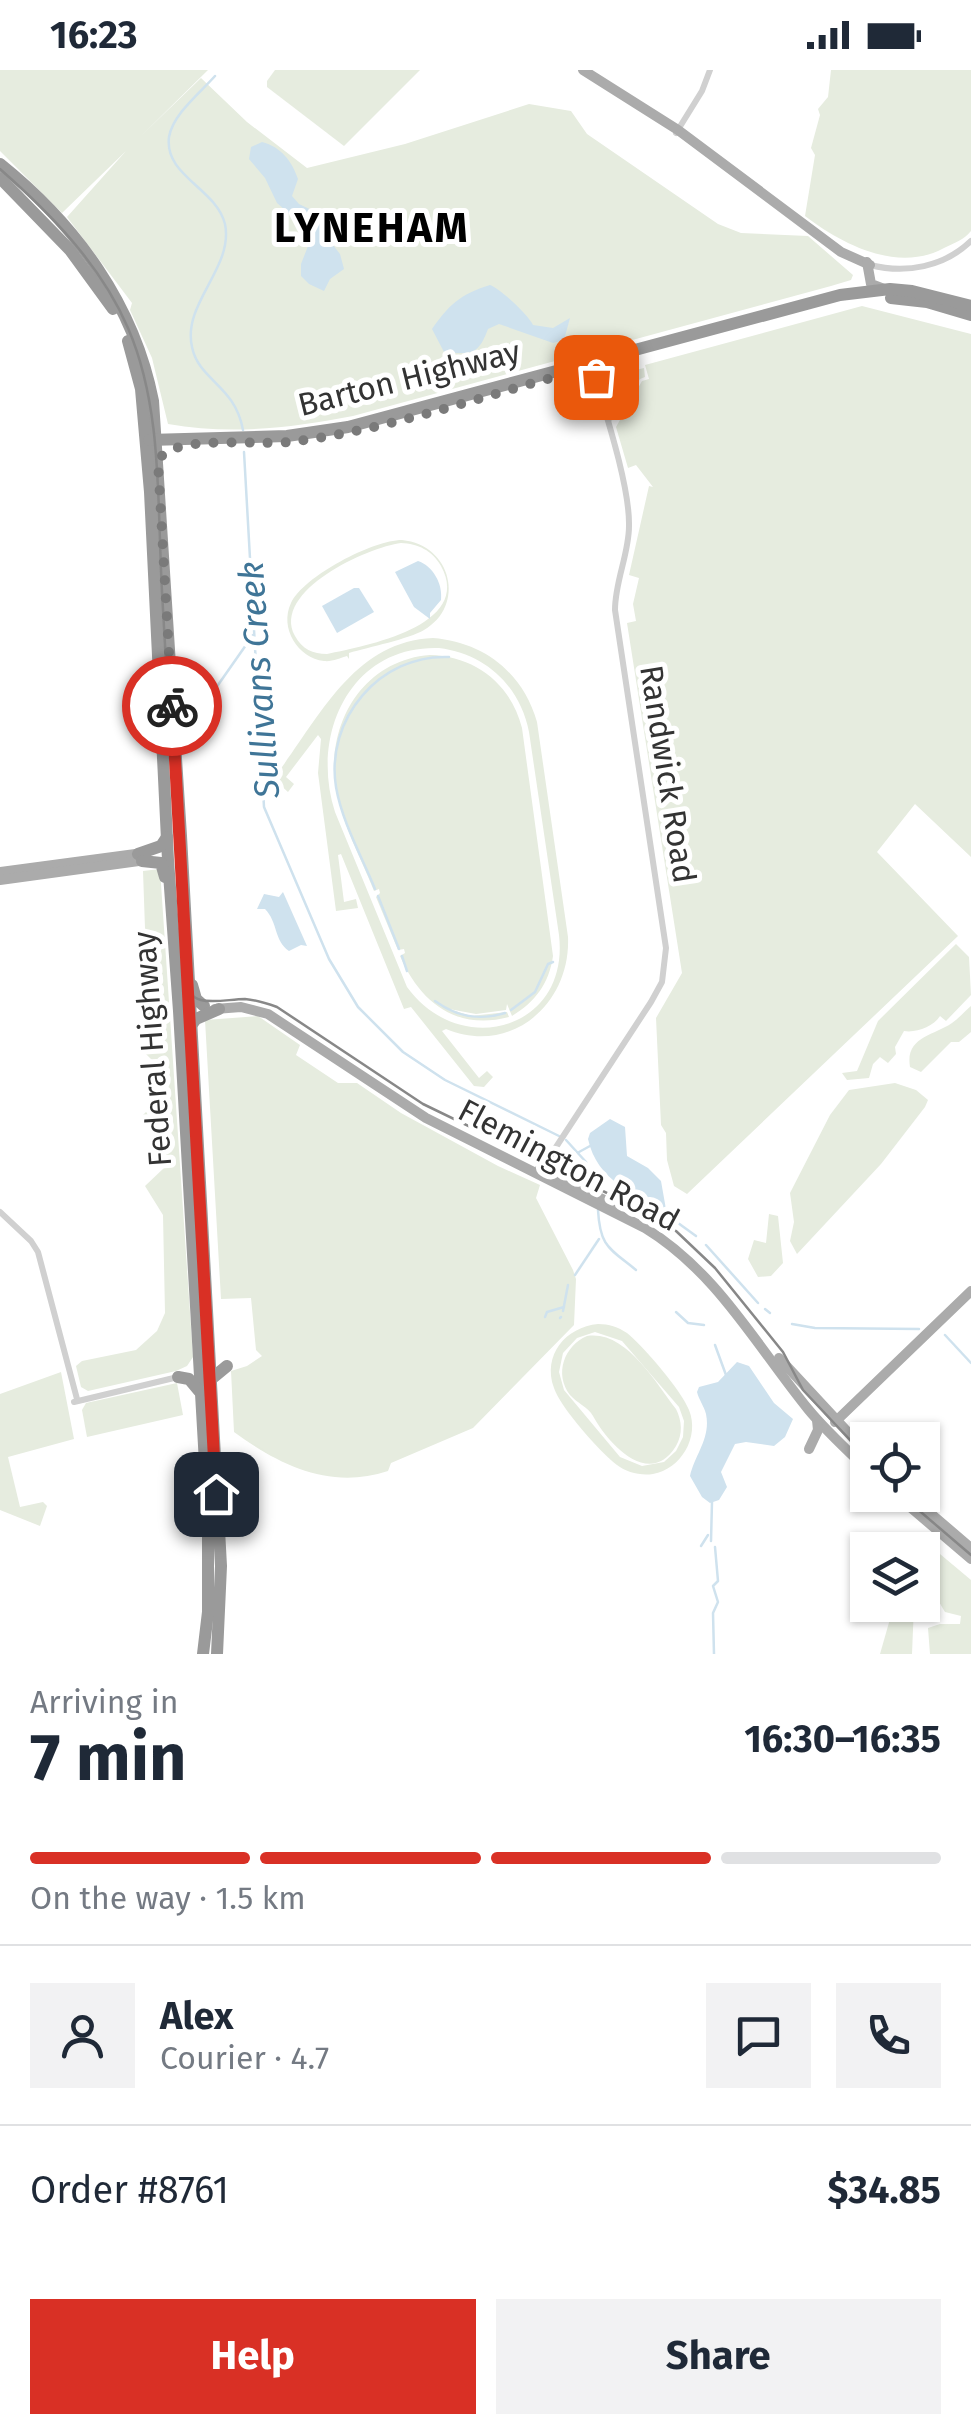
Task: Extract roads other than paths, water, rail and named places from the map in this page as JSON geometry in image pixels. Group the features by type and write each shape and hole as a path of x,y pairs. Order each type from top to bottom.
{"highway":[{"name":"Federal Highway","path":"0,164 64,224 112,290 139,349 154,415 152,442 173,849 193,991 199,1004 188,1009"},
{"path":"0,178 70,250 111,305 139,377 152,442"},
{"name":"Barton Highway","path":"152,442 286,436 348,426 849,294 867,273"},
{"name":"Barton Highway","path":"867,273 890,290 912,290 971,306"},
{"name":"Barton Highway","path":"867,273 912,300 971,315"},
{"name":"Barton Highway","path":"587,366 825,304 867,273"},
{"path":"154,415 161,430 179,442 164,451 158,462"},
{"name":"Federal Highway","path":"152,442 158,462 173,849 170,903 190,1027 205,1366 201,1394 222,1598 218,1654"},
{"path":"140,857 161,846 173,849"},
{"path":"140,857 164,866 170,903"},
{"name":"Federal Highway","path":"188,1009 212,1506 203,1654"},
{"path":"190,1027 196,1019 219,1009"},
{"path":"178,1376 205,1366"},
{"path":"178,1376 193,1382 201,1394"}],"main road":[{"path":"574,70 674,130"},
{"path":"583,70 754,186 867,273"},
{"path":"0,876 140,857"},
{"name":"Flemington Road","path":"188,1009 242,1004 269,1010 459,1132"},
{"name":"Flemington Road","path":"188,1009 253,1008 268,1014 416,1113 646,1221 698,1260 850,1448"},
{"name":"Flemington Road","path":"597,1200 660,1237 695,1265 758,1339 817,1420 850,1440"},
{"path":"834,1428 971,1291"},
{"path":"834,1428 971,1300"},
{"path":"810,1448 818,1430 817,1420"},
{"path":"916,1512 971,1559"},
{"path":"929,1512 971,1548"}],"street":[{"path":"674,130 692,106 710,70"},
{"path":"867,273 885,267 919,267 945,259 971,241"},
{"path":"867,273 885,267"},
{"path":"596,386 599,372 611,362"},
{"path":"587,366 586,375 596,386"},
{"name":"Randwick Road","path":"542,1174 660,986 666,948 615,610 615,593 630,529 628,505 587,366"},
{"path":"0,1212 38,1252 75,1401 178,1376"}],"water":[{"path":"262,142 275,147 289,161 298,179 292,196 299,204 324,216 325,235 340,254 344,269 330,279 324,291 301,276 310,241 277,203 265,178 249,159 251,147"},
{"path":"490,285 514,303 533,325 553,328 570,318 564,340 553,343 499,324 488,329 477,349 444,352 432,329 456,302"},
{"path":"418,561 432,571 440,588 441,600 430,613 430,619 414,607 395,572"},
{"path":"359,588 374,612 337,633 322,606"},
{"path":"283,892 307,946 289,951 269,914 265,909 257,909 264,894 279,897"},
{"path":"610,1119 625,1127 627,1156 661,1181 667,1215 619,1185 600,1166 588,1139 590,1133"},
{"path":"737,1362 749,1366 774,1403 793,1419 785,1437 774,1446 735,1444 721,1472 727,1487 719,1500 710,1503 690,1476 707,1423 697,1392 699,1387 718,1382"}],"waterway":[{"name":"Sullivans Creek","path":"215,76 176,120 169,137 170,150 174,162 212,201 225,224 222,256 194,315 192,347 202,368 233,403 243,430"},
{"name":"Sullivans Creek","path":"244,452 264,807 329,959 358,1007 403,1052 445,1080 559,1136"},
{"path":"211,695 253,635"},
{"path":"375,889 339,800 335,762 339,738 362,695 380,679 401,666 449,657"},
{"path":"378,896 399,949"},
{"path":"402,956 407,971"},
{"path":"511,1010 535,992 548,964 553,962"},
{"path":"435,1001 468,1016 505,1013"},
{"name":"Sullivans Creek","path":"566,1140 586,1162 597,1192"},
{"path":"579,1152 590,1146"},
{"name":"Sullivans Creek","path":"598,1210 608,1246 636,1270"},
{"path":"667,1215 696,1236"},
{"path":"575,1275 599,1239"},
{"path":"706,1245 758,1303"},
{"path":"563,1311 568,1285"},
{"path":"545,1317 547,1312 564,1307"},
{"path":"765,1309 770,1313"},
{"name":"Sullivans Creek","path":"676,1312 688,1323 704,1325"},
{"path":"792,1324 815,1328 919,1329"},
{"path":"945,1335 971,1363"},
{"name":"Sullivans Creek","path":"715,1345 726,1375"},
{"name":"Sullivans Creek","path":"711,1541 712,1502"},
{"path":"701,1546 708,1535"},
{"name":"Sullivans Creek","path":"714,1654 713,1613 718,1602 713,1586 718,1581 715,1547"}],"tram line":[{"path":"0,169 56,222 104,283 128,328 147,391 156,457 187,990 200,1000 245,999 277,1007 423,1104 640,1209 676,1231 715,1268 783,1352 803,1390 850,1440"},
{"path":"921,1512 971,1555"}],"district":[{"name":"LYNEHAM","path":"372,228"}]}
